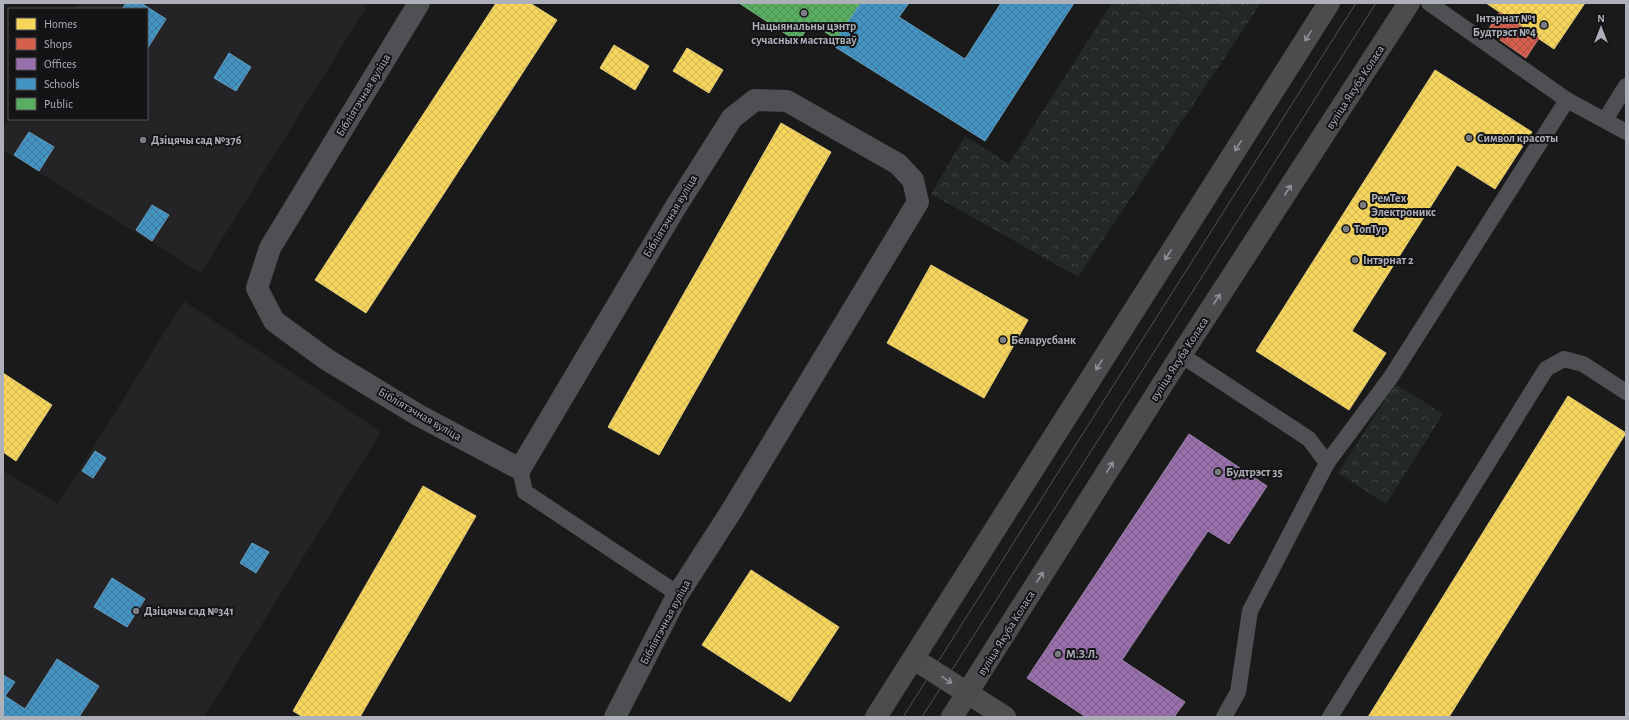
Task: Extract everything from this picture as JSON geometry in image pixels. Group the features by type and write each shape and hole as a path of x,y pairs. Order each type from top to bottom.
{"main road":[{"path":"876,717 1329,3"},
{"name":"вуліца Якуба Коласа","path":"952,717 968,694 1181,355 1409,3"}],"street":[{"name":"Бібліятэчная вуліца","path":"419,3 270,248 257,288 274,321 326,359 418,415 520,469 675,208 732,118 755,100 787,101 898,164 913,180 918,202 732,510 678,594 615,717"},
{"path":"914,659 1005,717"}],"lane":[{"path":"1429,3 1567,100 1626,132"},
{"path":"1606,120 1626,86"},
{"path":"1224,717 1238,692 1250,610 1327,463 1391,377 1567,100"},
{"path":"1181,355 1309,439 1327,463"},
{"path":"1330,717 1546,369 1564,359 1583,364 1626,392"},
{"path":"520,469 525,492 678,594"}],"shaded area":[{"name":"Дзіцячы сад №376","path":"78,3 369,3 201,273 3,150 3,130 8,120 148,120 148,8 76,8"},
{"name":"Дзіцячы сад №341","path":"184,301 381,432 204,717 3,717 3,471 58,504"}],"green space":[{"path":"1112,3 1261,3 1078,277 931,194 965,136 1009,164"},
{"path":"1395,384 1443,414 1386,504 1338,473"}],"building: Homes":[{"path":"496,3 530,3 557,20 366,313 315,280"},
{"name":"Інтэрнат №1 Будтрэст №4","path":"1486,3 1585,3 1554,49"},
{"path":"614,45 649,66 635,90 600,68"},
{"path":"687,48 723,70 709,93 673,71"},
{"name":"Інтэрнат 2","path":"1435,70 1532,132 1495,189 1457,165 1352,331 1386,353 1349,410 1256,351"},
{"path":"781,123 831,152 659,455 608,427"},
{"path":"931,265 1028,320 984,398 887,343"},
{"path":"3,373 52,405 16,461 3,452"},
{"path":"1568,396 1626,433 1449,717 1368,717"},
{"path":"423,486 476,516 360,717 303,717 293,711"},
{"path":"751,570 839,627 790,702 702,645"}],"building: Shops":[{"path":"1500,12 1539,38 1526,58 1487,31"}],"building: Offices":[{"path":"1189,434 1267,486 1229,544 1208,531 1122,660 1185,702 1174,717 1086,717 1027,678"}],"building: Schools":[{"path":"126,3 141,3 166,19 148,47 148,8 123,8"},
{"path":"860,3 909,3 899,17 965,59 1001,3 1074,3 985,141 832,45"},
{"path":"229,53 251,67 236,91 214,78"},
{"path":"29,132 54,147 39,171 14,155"},
{"path":"152,205 169,215 152,241 136,230"},
{"path":"95,451 106,458 93,478 82,471"},
{"path":"252,543 269,552 256,573 240,563"},
{"path":"112,578 145,599 127,627 94,607"},
{"path":"57,659 99,686 79,717 3,717 3,675 15,682 5,696 25,709"}],"building: Public":[{"name":"Нацыянальны цэнтр сучасных мастацтваў","path":"739,3 860,3 836,39 811,23 798,42"}],"tram line":[{"path":"903,717 1356,3"},
{"path":"922,717 1376,3"}],"place":[{"name":"Нацыянальны цэнтр сучасных мастацтваў","path":"804,13"},
{"name":"Інтэрнат №1 Будтрэст №4","path":"1544,25"},
{"name":"Символ красоты","path":"1469,138"},
{"name":"Дзіцячы сад №376","path":"143,140"},
{"name":"РемТех Электроникс","path":"1363,205"},
{"name":"ТопТур","path":"1346,229"},
{"name":"Інтэрнат 2","path":"1355,260"},
{"name":"Беларусбанк","path":"1003,340"},
{"name":"Будтрэст 35","path":"1218,472"},
{"name":"Дзіцячы сад №341","path":"136,611"},
{"name":"М.З.Л.","path":"1058,654"}]}
